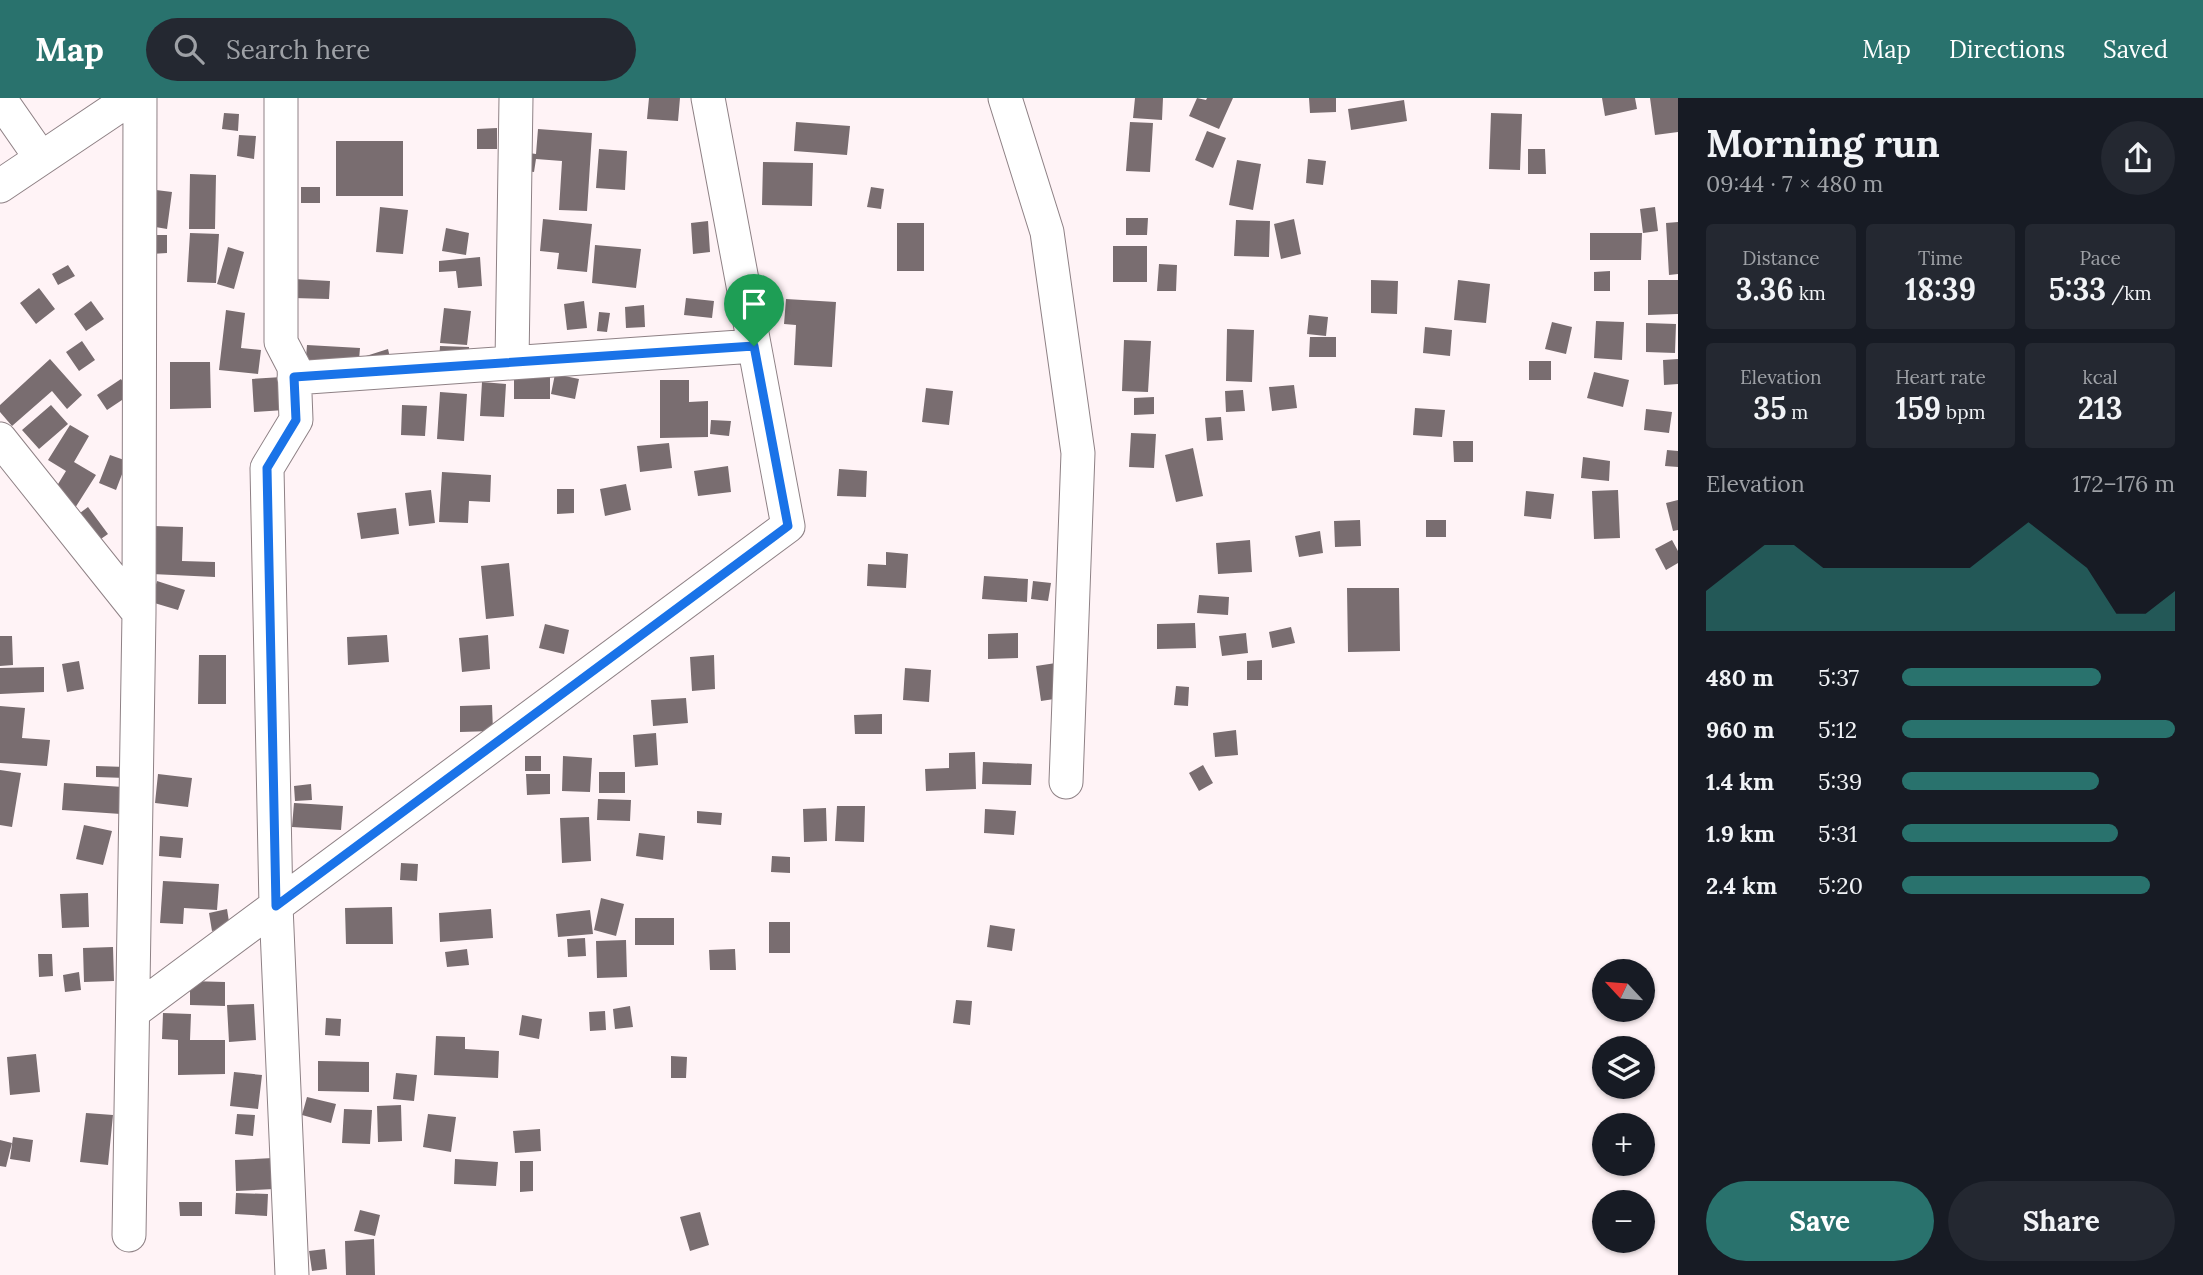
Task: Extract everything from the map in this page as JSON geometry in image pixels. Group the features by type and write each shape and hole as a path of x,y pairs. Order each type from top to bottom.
{"street":[{"path":"0,186 131,98"},
{"path":"129,1235 139,613 140,98"},
{"path":"281,98 281,342 294,367 296,420 267,468 276,906 292,1275"},
{"path":"512,362 516,98"},
{"path":"133,1012 788,526 708,98"},
{"path":"0,99 41,158"},
{"path":"1010,99 1047,232 1078,453 1066,782"},
{"path":"294,377 754,346"},
{"path":"0,439 139,613"}],"building":[{"path":"649,98 680,98 678,121 647,119"},
{"path":"1135,98 1163,98 1162,120 1133,118"},
{"path":"1197,98 1233,98 1219,129 1189,116"},
{"path":"1309,98 1336,98 1336,112 1310,113"},
{"path":"1602,98 1635,98 1637,109 1605,116"},
{"path":"1650,98 1678,98 1678,132 1655,135"},
{"path":"1404,100 1407,121 1351,130 1348,109"},
{"path":"224,113 239,114 238,131 222,129"},
{"path":"1491,113 1522,114 1520,170 1489,169"},
{"path":"796,122 850,126 847,155 794,151"},
{"path":"1130,122 1153,123 1150,172 1126,171"},
{"path":"497,128 497,149 477,149 477,129"},
{"path":"538,129 592,133 587,211 559,210 562,161 536,159 534,172 519,170 522,152 536,154"},
{"path":"1207,131 1226,138 1213,168 1195,160"},
{"path":"239,135 256,136 254,159 237,156"},
{"path":"336,141 403,141 403,196 336,196"},
{"path":"599,149 627,151 625,190 596,188"},
{"path":"1528,149 1545,149 1546,174 1528,174"},
{"path":"1308,159 1326,161 1323,185 1306,183"},
{"path":"1237,160 1261,164 1253,210 1229,205"},
{"path":"763,162 813,163 812,206 762,205"},
{"path":"190,174 216,175 215,229 189,229"},
{"path":"301,187 320,187 320,203 301,203"},
{"path":"871,187 884,189 881,209 867,207"},
{"path":"148,189 172,192 167,229 144,225"},
{"path":"380,207 408,210 403,254 376,252"},
{"path":"1655,207 1658,231 1643,233 1640,209"},
{"path":"1126,218 1148,218 1147,235 1126,235"},
{"path":"543,219 592,224 587,272 557,269 559,253 540,251"},
{"path":"1294,219 1301,254 1281,259 1274,224"},
{"path":"1236,220 1270,221 1269,257 1234,256"},
{"path":"708,221 710,252 693,254 691,223"},
{"path":"1678,222 1678,274 1669,275 1666,223"},
{"path":"897,223 924,223 924,271 897,271"},
{"path":"446,228 469,233 466,255 442,251"},
{"path":"190,233 219,234 216,283 187,282"},
{"path":"1590,233 1642,233 1641,260 1590,260"},
{"path":"151,235 167,235 167,253 151,254"},
{"path":"595,245 641,249 636,288 592,283"},
{"path":"1113,246 1147,246 1147,282 1113,282"},
{"path":"228,247 244,252 234,289 217,284"},
{"path":"480,257 482,286 458,288 456,271 439,272 439,261"},
{"path":"1159,264 1177,265 1176,291 1157,291"},
{"path":"68,265 75,276 58,285 52,274"},
{"path":"1610,271 1610,291 1594,291 1594,272"},
{"path":"294,279 330,281 329,299 293,298"},
{"path":"1371,280 1398,281 1397,314 1371,313"},
{"path":"1458,280 1490,284 1486,323 1454,320"},
{"path":"1648,280 1678,280 1678,314 1648,315"},
{"path":"39,288 55,309 36,324 20,303"},
{"path":"686,298 714,301 712,318 684,315"},
{"path":"786,299 836,302 832,367 794,365 796,325 784,324"},
{"path":"91,301 104,319 86,331 74,314"},
{"path":"584,301 587,328 567,330 564,304"},
{"path":"644,305 645,327 626,328 625,307"},
{"path":"444,308 471,311 467,345 440,343"},
{"path":"226,310 245,313 241,348 261,350 258,374 219,370"},
{"path":"599,312 610,313 607,332 597,331"},
{"path":"1309,315 1328,317 1326,336 1307,334"},
{"path":"1596,321 1624,322 1622,360 1594,358"},
{"path":"1552,322 1572,327 1566,354 1545,349"},
{"path":"1646,323 1676,324 1675,353 1646,352"},
{"path":"1425,327 1452,330 1450,356 1423,353"},
{"path":"1227,329 1254,330 1252,382 1226,381"},
{"path":"1310,337 1336,337 1336,357 1309,357"},
{"path":"1124,340 1151,341 1148,392 1122,391"},
{"path":"82,341 95,360 79,371 66,352"},
{"path":"307,345 360,348 358,372 305,369"},
{"path":"440,346 469,347 469,365 439,364"},
{"path":"388,349 392,366 370,372 366,356"},
{"path":"50,359 82,395 67,409 52,391 12,426 0,412 0,405"},
{"path":"1678,359 1678,384 1664,385 1663,360"},
{"path":"1529,361 1551,361 1551,380 1529,380"},
{"path":"170,362 210,362 211,408 170,409"},
{"path":"1594,372 1629,380 1623,407 1587,398"},
{"path":"514,373 550,374 550,399 514,399"},
{"path":"555,374 579,379 575,399 551,394"},
{"path":"282,377 285,410 254,412 252,379"},
{"path":"121,379 131,394 107,410 97,395"},
{"path":"660,380 689,380 689,402 708,401 708,437 660,438"},
{"path":"482,382 506,384 504,417 480,416"},
{"path":"1294,385 1297,408 1272,411 1269,387"},
{"path":"926,388 953,391 949,425 922,422"},
{"path":"1243,390 1245,411 1226,412 1225,391"},
{"path":"440,392 467,394 464,441 437,439"},
{"path":"1154,397 1154,414 1134,415 1134,398"},
{"path":"51,405 68,424 39,449 22,430"},
{"path":"402,405 427,406 425,436 401,435"},
{"path":"1415,408 1445,410 1442,437 1413,435"},
{"path":"1646,409 1672,412 1669,433 1644,430"},
{"path":"1221,417 1223,440 1207,441 1205,418"},
{"path":"711,420 731,421 729,436 710,434"},
{"path":"70,425 89,436 74,462 96,475 75,508 52,494 66,471 48,460"},
{"path":"1131,433 1156,434 1154,468 1129,467"},
{"path":"1453,441 1473,441 1473,462 1454,462"},
{"path":"669,443 672,468 640,472 637,446"},
{"path":"1193,448 1203,496 1176,502 1165,455"},
{"path":"1667,450 1678,451 1678,467 1665,466"},
{"path":"110,455 127,461 116,490 99,483"},
{"path":"1583,457 1610,461 1609,481 1581,478"},
{"path":"728,466 731,492 698,496 694,471"},
{"path":"839,469 867,471 866,497 837,496"},
{"path":"442,472 491,475 490,502 469,501 468,523 439,522"},
{"path":"626,484 631,510 605,516 600,489"},
{"path":"557,489 574,489 574,513 557,514"},
{"path":"431,490 435,523 409,526 405,493"},
{"path":"1618,490 1620,538 1594,539 1592,491"},
{"path":"1526,491 1554,494 1551,519 1524,516"},
{"path":"1678,500 1678,530 1673,531 1666,503"},
{"path":"88,507 108,534 88,548 68,522"},
{"path":"396,508 399,534 361,539 357,513"},
{"path":"1360,520 1361,546 1335,547 1334,521"},
{"path":"1426,520 1446,520 1446,537 1426,537"},
{"path":"154,526 183,527 182,561 215,562 215,577 152,574"},
{"path":"1320,531 1323,553 1299,557 1295,536"},
{"path":"1250,540 1252,572 1218,574 1216,543"},
{"path":"1672,540 1678,551 1678,563 1666,570 1655,549"},
{"path":"886,552 908,554 906,588 867,586 868,564 886,565"},
{"path":"509,563 514,616 486,619 481,566"},
{"path":"984,576 1028,579 1027,602 982,599"},
{"path":"157,581 185,590 178,610 151,602"},
{"path":"1033,581 1051,583 1048,601 1031,599"},
{"path":"1347,588 1399,588 1400,651 1348,652"},
{"path":"1199,595 1229,597 1228,615 1197,613"},
{"path":"1195,623 1196,648 1157,649 1157,624"},
{"path":"545,624 569,630 564,654 539,648"},
{"path":"1291,627 1295,643 1272,648 1269,632"},
{"path":"1018,633 1018,658 988,659 988,634"},
{"path":"1246,633 1248,653 1222,656 1219,636"},
{"path":"387,635 389,662 348,665 347,637"},
{"path":"488,635 490,669 462,672 459,638"},
{"path":"0,636 12,636 13,665 0,666"},
{"path":"199,655 226,655 226,704 198,704"},
{"path":"714,655 715,689 692,691 690,657"},
{"path":"1262,660 1262,680 1247,680 1247,661"},
{"path":"79,661 84,689 67,692 62,664"},
{"path":"1056,663 1061,698 1041,701 1036,666"},
{"path":"44,667 44,692 0,694 0,668"},
{"path":"905,668 931,670 929,702 903,700"},
{"path":"1176,686 1189,687 1188,706 1174,705"},
{"path":"686,698 688,723 653,726 651,700"},
{"path":"492,705 493,731 460,732 460,706"},
{"path":"0,706 25,708 22,738 50,740 47,766 0,763"},
{"path":"882,714 882,734 855,734 854,715"},
{"path":"1236,730 1238,755 1215,757 1213,733"},
{"path":"656,733 658,765 635,767 633,735"},
{"path":"975,752 976,789 926,791 925,769 949,768 949,753"},
{"path":"525,756 541,756 541,771 525,771"},
{"path":"563,756 592,758 590,792 562,791"},
{"path":"983,762 1032,764 1031,785 982,784"},
{"path":"1203,765 1213,783 1199,791 1189,773"},
{"path":"96,766 126,767 126,778 96,777"},
{"path":"0,770 21,773 12,827 0,825"},
{"path":"599,772 625,772 625,793 599,793"},
{"path":"158,774 192,778 188,807 155,803"},
{"path":"526,774 550,774 550,794 527,795"},
{"path":"64,783 123,787 121,814 62,810"},
{"path":"311,784 312,800 295,801 294,786"},
{"path":"598,799 631,800 630,821 597,820"},
{"path":"294,803 343,806 341,830 292,827"},
{"path":"837,806 865,806 864,842 835,841"},
{"path":"826,808 827,841 804,842 803,809"},
{"path":"985,809 1016,811 1014,835 984,833"},
{"path":"697,811 722,813 721,825 697,823"},
{"path":"589,817 591,861 562,863 560,818"},
{"path":"84,825 112,831 103,865 76,859"},
{"path":"639,833 665,836 663,860 636,856"},
{"path":"160,836 183,838 181,858 159,856"},
{"path":"772,856 790,857 790,873 771,872"},
{"path":"401,863 418,864 417,881 400,880"},
{"path":"163,881 219,884 217,910 184,908 183,924 160,923"},
{"path":"88,893 89,927 62,928 60,894"},
{"path":"601,898 624,904 616,936 594,930"},
{"path":"392,907 393,944 346,944 345,908"},
{"path":"227,909 230,928 212,931 209,913"},
{"path":"491,909 493,938 440,942 439,913"},
{"path":"590,910 593,934 558,937 556,914"},
{"path":"635,918 674,918 674,945 635,945"},
{"path":"769,922 790,922 790,953 769,953"},
{"path":"990,925 1015,929 1012,951 987,947"},
{"path":"585,938 586,956 568,957 567,939"},
{"path":"626,940 627,977 597,978 596,941"},
{"path":"113,947 114,981 84,982 83,948"},
{"path":"467,949 469,965 447,967 445,952"},
{"path":"735,949 736,970 710,970 709,950"},
{"path":"38,954 52,954 53,976 39,977"},
{"path":"79,972 81,990 65,992 63,975"},
{"path":"190,981 225,982 225,1006 190,1005"},
{"path":"956,1000 972,1001 970,1025 953,1023"},
{"path":"254,1004 256,1040 229,1042 227,1005"},
{"path":"630,1006 633,1027 615,1029 613,1009"},
{"path":"605,1011 606,1030 590,1031 589,1012"},
{"path":"163,1013 191,1014 190,1040 225,1040 225,1074 178,1075 178,1040 162,1039"},
{"path":"522,1015 542,1019 539,1039 519,1035"},
{"path":"326,1018 341,1019 340,1036 325,1035"},
{"path":"436,1036 465,1037 465,1049 499,1051 498,1078 434,1075"},
{"path":"36,1054 40,1092 10,1095 7,1057"},
{"path":"671,1056 687,1057 686,1078 671,1078"},
{"path":"318,1061 369,1062 369,1092 318,1091"},
{"path":"234,1072 262,1075 258,1109 230,1106"},
{"path":"396,1073 417,1075 414,1101 393,1099"},
{"path":"307,1097 336,1104 331,1123 302,1115"},
{"path":"401,1105 402,1141 378,1142 377,1106"},
{"path":"344,1109 372,1110 370,1144 342,1143"},
{"path":"86,1113 113,1115 108,1165 80,1162"},
{"path":"237,1114 255,1115 253,1136 235,1134"},
{"path":"428,1114 456,1117 451,1152 423,1147"},
{"path":"540,1129 541,1151 515,1153 513,1131"},
{"path":"13,1137 33,1140 30,1162 10,1159"},
{"path":"0,1140 12,1143 6,1167 0,1166"},
{"path":"273,1158 274,1189 236,1191 235,1160"},
{"path":"455,1159 498,1162 496,1186 454,1184"},
{"path":"520,1161 533,1161 533,1191 520,1192"},
{"path":"236,1193 268,1194 267,1216 235,1214"},
{"path":"179,1202 202,1202 202,1216 180,1216"},
{"path":"360,1210 380,1215 375,1236 354,1231"},
{"path":"700,1212 709,1245 690,1251 680,1217"},
{"path":"374,1239 375,1275 346,1275 345,1241"},
{"path":"325,1249 327,1269 312,1271 309,1251"}],"route":[{"path":"754,346 788,526 276,906 267,468 296,420 294,377 754,346"}]}
